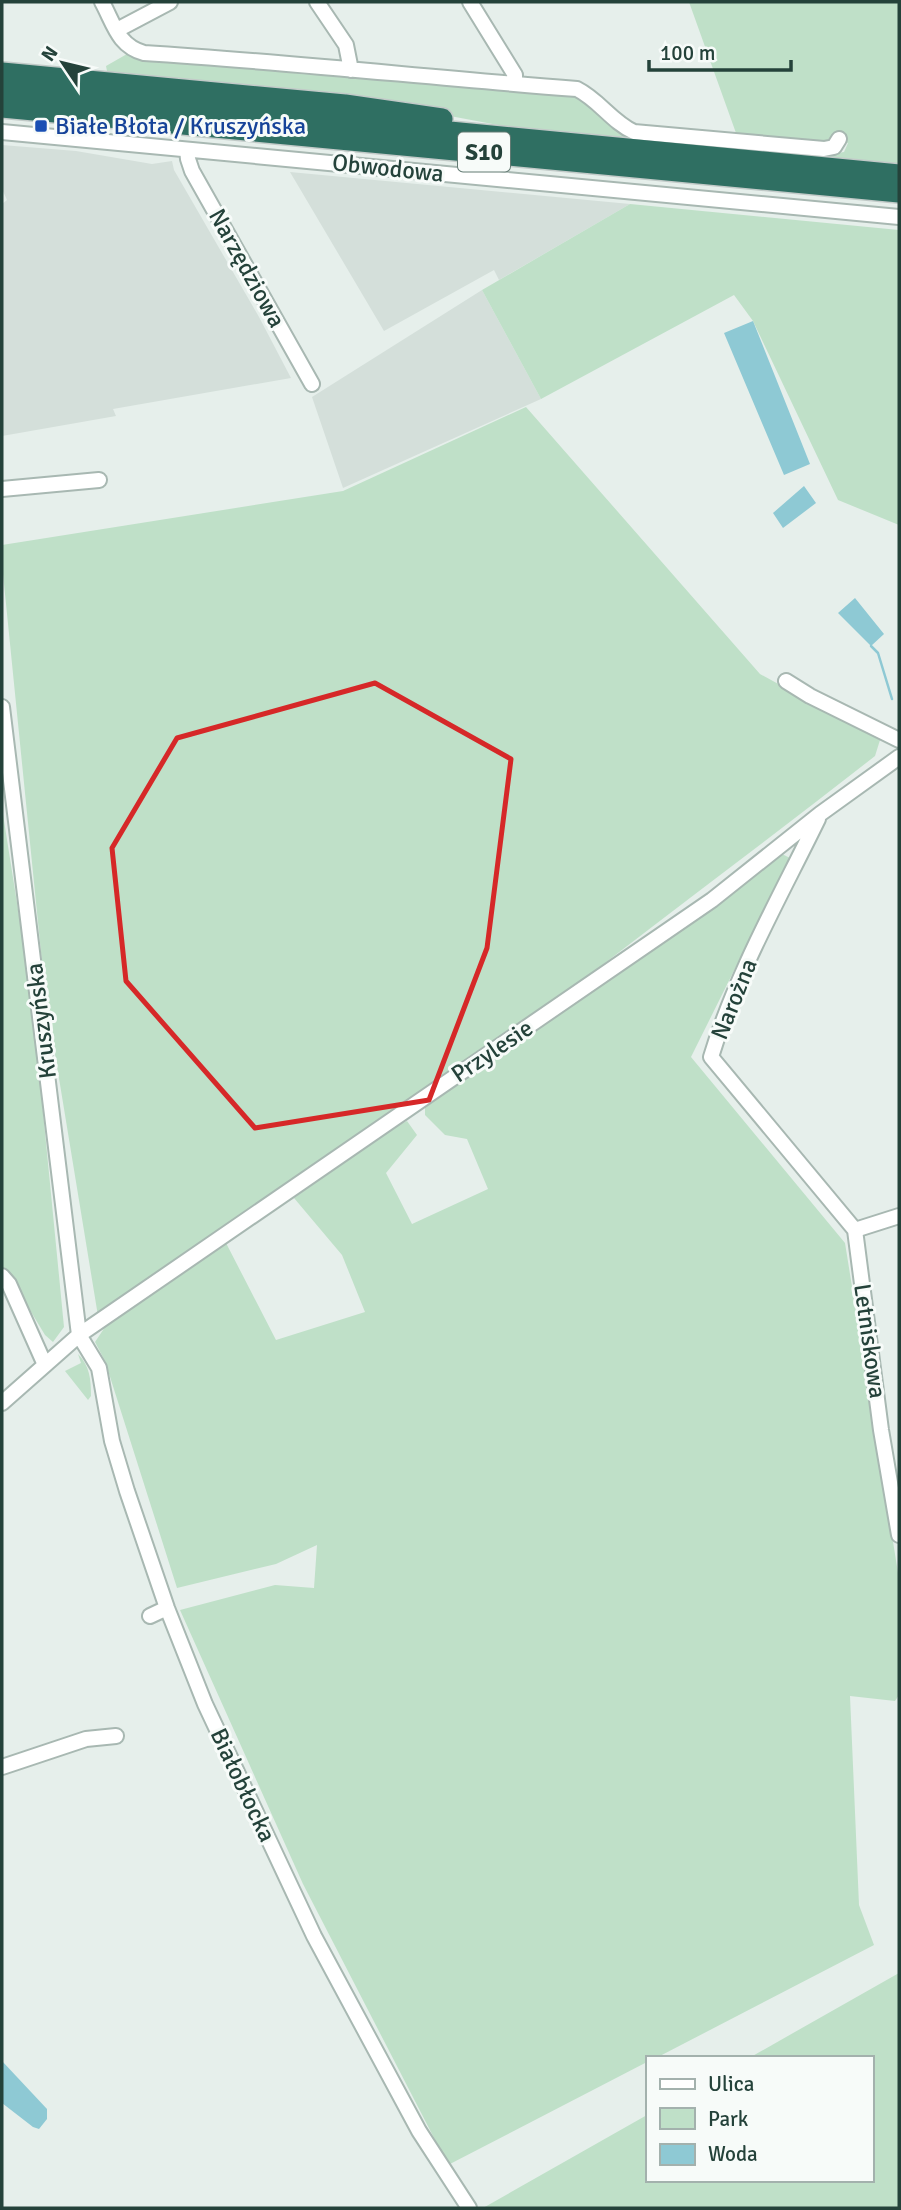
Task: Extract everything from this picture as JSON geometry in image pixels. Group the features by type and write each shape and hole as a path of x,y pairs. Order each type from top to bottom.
{"highway":[{"path":"2,73 364,107 476,125 533,139"},
{"name":"S10","path":"2,89 899,175"},
{"name":"S10","path":"2,107 899,192"}],"street":[{"path":"102,2 120,38 130,49 144,53 237,58 577,89 593,98 622,127 634,132 824,149 834,147 839,139"},
{"path":"117,30 170,2"},
{"path":"317,2 345,45 351,70"},
{"path":"470,2 515,75 515,83"},
{"name":"Obwodowa","path":"2,132 899,217"},
{"name":"Narzędziowa","path":"187,150 192,171 312,384"},
{"path":"2,489 99,481"},
{"path":"786,681 810,696 899,740"},
{"name":"Kruszyńska","path":"2,708 79,1335"},
{"name":"Przylesie","path":"2,1403 79,1335 712,900 820,814 899,757"},
{"name":"Narożna","path":"820,814 749,958 719,1029 711,1057 855,1230"},
{"path":"855,1230 899,1216"},
{"name":"Letniskowa","path":"855,1230 881,1430 899,1535"},
{"path":"2,1277 9,1284 45,1365"},
{"name":"Białobłocka","path":"79,1335 99,1368 112,1441 167,1608 275,1871 355,2011 412,2132 468,2208"},
{"path":"150,1616 167,1608"},
{"path":"2,1767 86,1739 116,1736"},
{"path":"339,2011 355,2011"}],"highlighted area":[{"path":"375,683 511,759 487,948 429,1100 255,1128 126,981 112,848 177,738"}],"shaded area":[{"path":"2,145 76,151 152,164 172,161 174,170 291,378 113,409 116,416 2,436 2,204 7,200 2,189"},
{"path":"290,172 630,204 499,280 494,270 384,331"},
{"path":"482,290 541,399 343,488 312,397"}],"green space":[{"path":"689,2 899,2 899,164 514,128 434,113 124,76 107,71 106,66 127,54 567,94 585,100 625,134 832,154 844,152 848,143 736,133"},
{"path":"630,204 899,230 899,525 838,500 753,321 734,295 541,399 482,290"},
{"path":"526,407 760,674 880,740 875,756 467,1072 782,854 790,858 691,1057 845,1243 899,1579 899,1695 895,1701 850,1696 859,1905 874,1945 660,2056 646,2056 646,2063 448,2165 303,1884 180,1610 275,1585 314,1588 317,1545 276,1564 177,1588 105,1361 95,1342 109,1321 226,1243 276,1340 365,1312 342,1255 294,1198 389,1130 407,1121 417,1135 386,1173 412,1224 488,1189 467,1139 445,1135 425,1115 425,1103 98,1316 45,993 32,999 64,1327 53,1342 45,1335 13,1282 2,1269 2,808 32,998 45,992 2,545 343,491"},
{"path":"78,1354 89,1373 91,1396 88,1400 65,1371 81,1363"},
{"path":"899,1973 899,2208 483,2208 646,2116 646,2182 873,2182 873,2056 753,2056"}],"water":[{"path":"753,321 810,464 784,475 724,333"},
{"path":"804,486 816,503 783,528 773,513"},
{"path":"855,598 884,634 871,646 838,613"},
{"path":"2,2061 47,2109 47,2119 39,2129 2,2103"}],"waterway":[{"path":"871,646 878,653 892,699"}],"place":[{"name":"Białe Błota / Kruszyńska","path":"41,126"}]}
